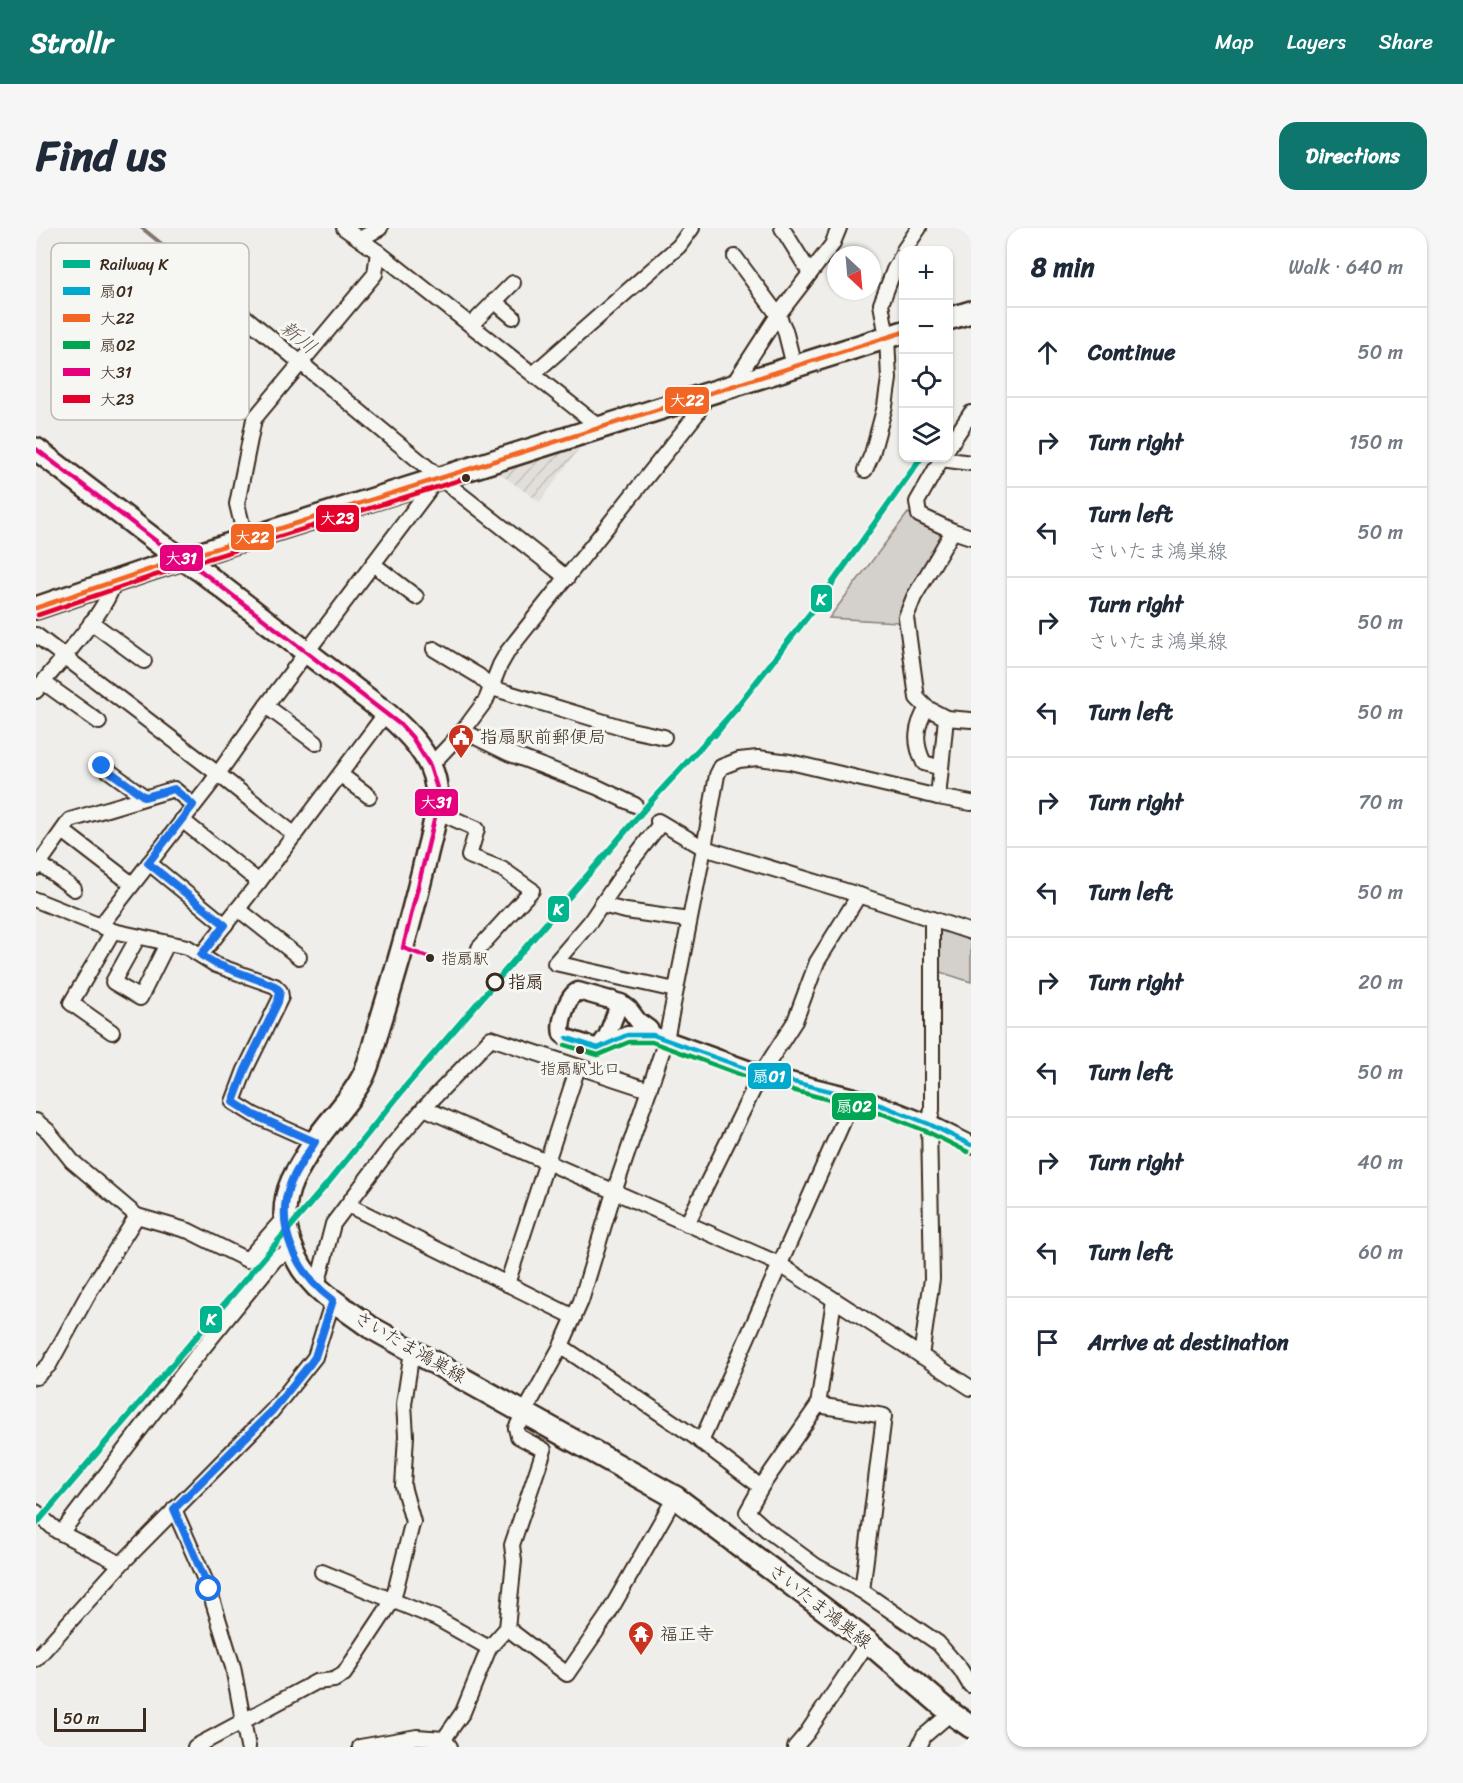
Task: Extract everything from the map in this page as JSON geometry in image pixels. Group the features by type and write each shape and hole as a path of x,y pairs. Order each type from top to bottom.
{"main road":[{"path":"953,317 971,312"},
{"path":"36,608 183,559 895,335"},
{"name":"さいたま鴻巣線","path":"36,449 386,713 412,737 430,766 436,788 436,813 414,908 362,1079 315,1142 291,1182 286,1201 287,1231 293,1251 306,1274 316,1286 370,1327 675,1497 868,1642 951,1713 971,1727"}],"street":[{"path":"344,228 378,252 601,428"},
{"path":"360,239 380,228"},
{"path":"533,374 679,246 692,228"},
{"path":"782,228 810,273"},
{"path":"732,386 778,315 832,245 839,228"},
{"path":"907,246 919,228"},
{"path":"246,541 237,504 254,419 375,274 378,252"},
{"path":"735,257 778,315 785,330 794,366"},
{"path":"865,470 872,454 885,406 895,335 881,304 899,260"},
{"path":"471,325 513,283"},
{"path":"494,301 513,317"},
{"path":"249,320 435,480 567,578"},
{"path":"430,766 463,730 486,700 508,651 696,415 702,405 704,395"},
{"path":"953,441 971,413"},
{"path":"953,458 971,463"},
{"path":"940,462 916,502 919,515 952,531 971,537"},
{"path":"112,1032 72,1003 107,928 132,884 218,774 435,480"},
{"path":"952,531 914,597 906,617 917,698 927,708 946,718 971,720"},
{"path":"373,564 416,597"},
{"path":"99,722 40,687 91,622 111,592 114,582"},
{"path":"91,622 144,661"},
{"path":"36,634 295,835"},
{"path":"434,649 478,676 492,688 631,730 664,737"},
{"path":"266,706 316,743"},
{"path":"927,708 919,720 918,751 924,764 941,768"},
{"path":"201,955 341,775 386,713"},
{"path":"938,797 946,718"},
{"path":"463,730 508,753 597,787 635,805"},
{"path":"360,1747 417,1737 447,1743 463,1712 489,1648 507,1628 514,1561 512,1545 544,1450 518,1436 516,1428 561,1346 581,1301 614,1192 649,1090 659,1037 675,990 717,775 721,767 739,760 758,758 790,762 971,803"},
{"path":"102,766 145,797"},
{"path":"341,775 369,796"},
{"path":"74,889 38,865 70,820 174,789 193,805"},
{"path":"436,813 477,830 469,856 502,869 532,890 479,948"},
{"path":"182,820 259,882"},
{"path":"675,990 555,963 590,922 660,822 704,848 859,894 971,932"},
{"path":"63,831 132,884"},
{"path":"148,863 225,925"},
{"path":"687,1224 761,1074 795,1021 817,962 859,894"},
{"path":"36,900 107,928 187,947 216,964 275,986 280,991 278,1002 245,1070 233,1102 254,1115 315,1142"},
{"path":"601,905 689,920"},
{"path":"238,909 299,957"},
{"path":"921,1356 932,1279 929,1124 932,1110 932,919"},
{"path":"138,937 113,982 140,998 167,944"},
{"path":"659,1037 638,1021 625,1005 575,992 570,997 560,1027 562,1034 567,1038 598,1048 627,1035 659,1037 761,1074 854,1097 929,1124 971,1145"},
{"path":"598,1048 605,1040 617,1007 612,1000"},
{"path":"316,1286 333,1224 390,1148 424,1108 491,1038 649,1090"},
{"path":"507,1284 578,1067"},
{"path":"701,1442 854,1097"},
{"path":"424,1108 779,1264 971,1388"},
{"path":"36,1120 72,1161 137,1216 189,1231 247,1260 285,1217"},
{"path":"348,1205 574,1317"},
{"path":"36,1377 49,1365 90,1289 137,1216"},
{"path":"59,1532 276,1258 293,1251"},
{"path":"39,1651 174,1509 272,1411 315,1357 333,1300"},
{"path":"834,1300 818,1405 761,1487 747,1512 767,1530 816,1566 862,1591 938,1643 971,1684"},
{"path":"561,1346 701,1442 761,1487"},
{"path":"195,1747 316,1682 334,1680 344,1674 393,1600 412,1522 403,1486 406,1436 404,1404 412,1351"},
{"path":"818,1405 884,1416 862,1591"},
{"path":"507,1628 567,1674 607,1616 675,1497"},
{"path":"174,1509 209,1589 232,1666 248,1747"},
{"path":"36,1512 59,1532 121,1564"},
{"path":"322,1572 436,1618 489,1648"},
{"path":"795,1747 807,1733 868,1642"},
{"path":"919,1747 924,1736 951,1713"}],"shaded area":[{"path":"580,445 540,502 497,472"},
{"path":"908,513 945,534 904,604 898,622 829,618"},
{"path":"937,924 971,936 971,982 937,971"}],"waterway":[{"name":"新川","path":"142,228 160,243"}],"rail line":[{"name":"K","path":"715,735 819,602 918,462"},
{"name":"K","path":"36,1524 327,1184 407,1085 654,798 737,708"}],"transit line":[{"name":"大22","path":"36,608 151,569 899,334"},
{"name":"大31","path":"36,449 160,544 201,571 402,726 412,737 430,766 437,788 436,813 403,948 433,959"},
{"name":"大23","path":"38,615 153,576 466,478"},
{"name":"扇01","path":"567,1038 598,1048 627,1035 653,1035 761,1074 886,1107 929,1124 971,1145"},
{"name":"扇02","path":"565,1045 598,1055 629,1042 652,1042 758,1081 883,1114 926,1131 968,1152"}],"place":[{"name":"指扇駅前郵便局","path":"461,760"},
{"name":"指扇駅","path":"430,958"},
{"name":"指扇","path":"495,982"},
{"name":"指扇駅北口","path":"580,1050"},
{"name":"福正寺","path":"641,1657"}],"route":[{"path":"102,766 145,797 174,789 193,805 148,863 225,925 201,955 216,964 275,986 280,991 281,997 245,1070 233,1102 254,1115 315,1142 291,1182 285,1217 293,1251 299,1263 316,1286 333,1300 315,1357 310,1364 272,1411 174,1509 209,1589"}]}
